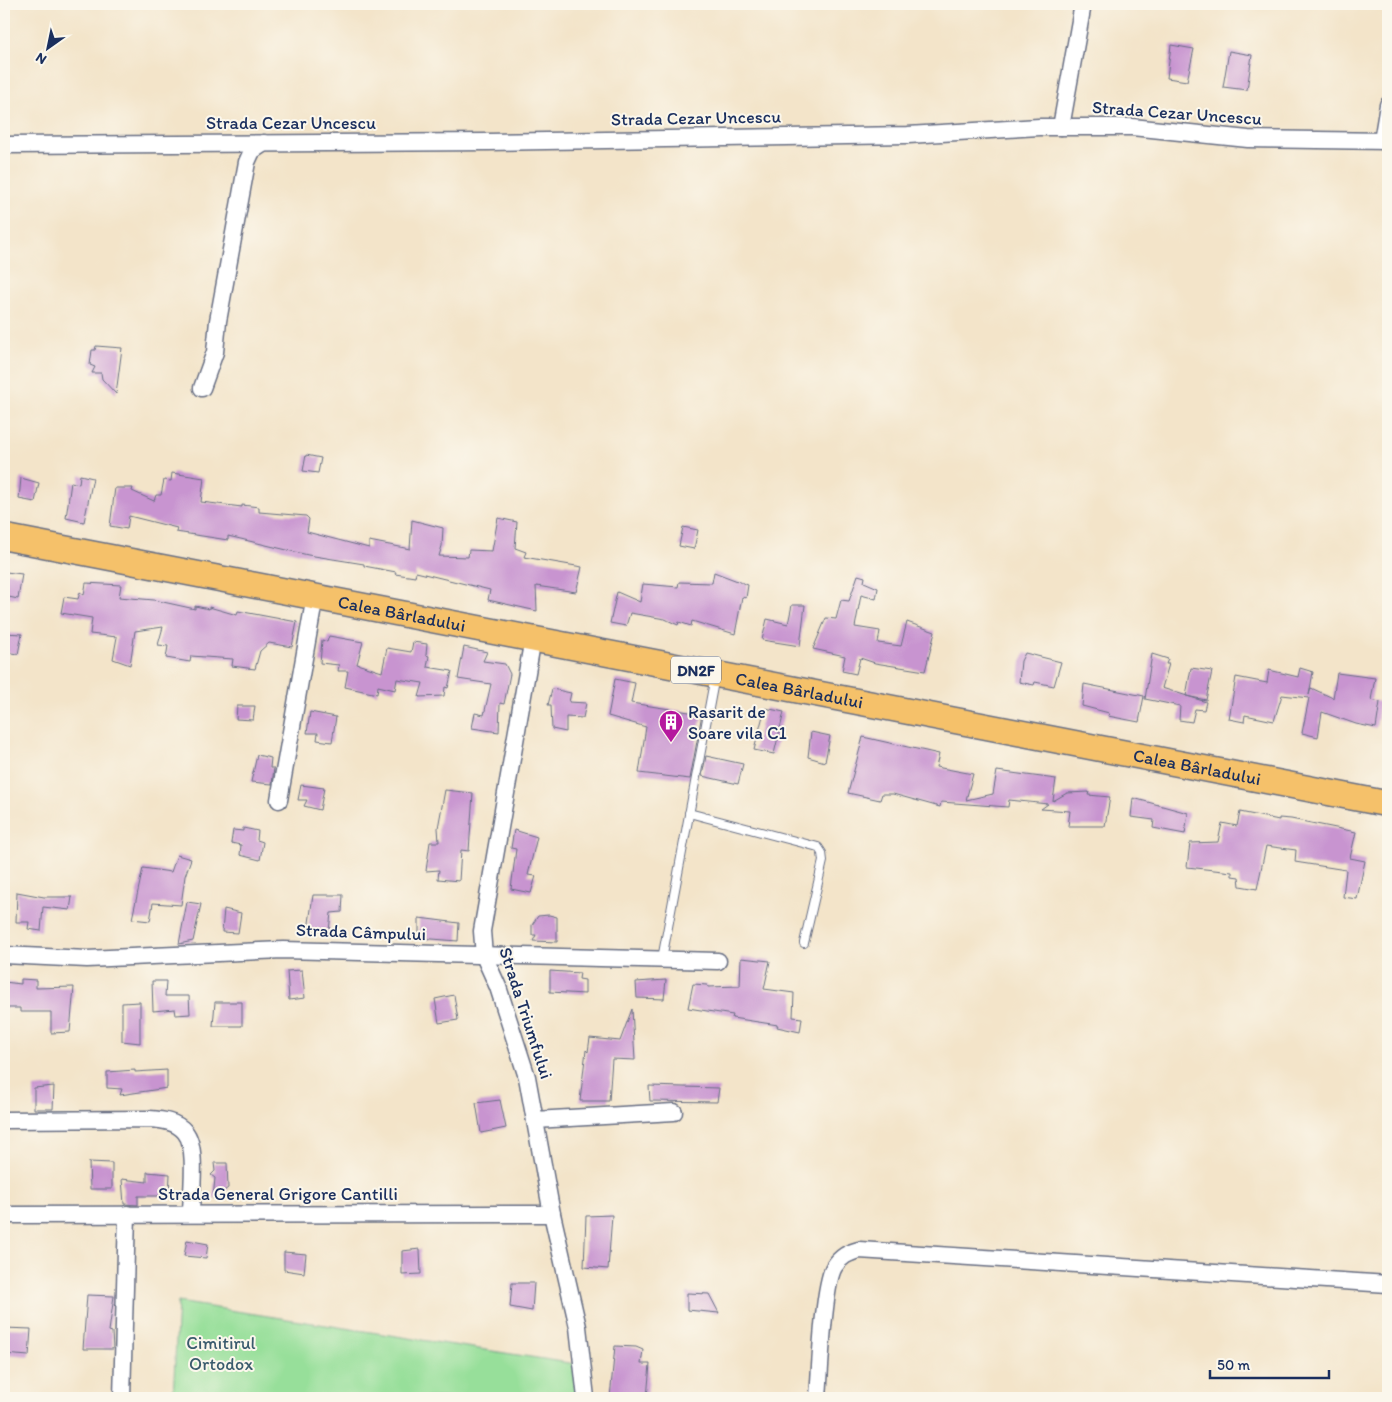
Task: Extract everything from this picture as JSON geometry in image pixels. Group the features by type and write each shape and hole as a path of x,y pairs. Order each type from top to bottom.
{"main road":[{"name":"Calea Bârladului","path":"4,537 1388,804"}],"street":[{"path":"1061,127 1083,4"},
{"path":"1385,141 1388,105"},
{"name":"Strada Cezar Uncescu","path":"4,145 908,135 1061,127 1132,127 1248,139 1385,141"},
{"path":"202,388 215,352 218,321 247,162 252,151 264,143"},
{"path":"279,800 315,596"},
{"name":"Strada Triumfului","path":"533,638 484,909 482,931 484,956 498,987 527,1077 552,1214 578,1327 586,1398"},
{"name":"Strada Câmpului","path":"4,956 87,960 283,950 718,961"},
{"path":"535,1120 674,1112"},
{"path":"4,1120 149,1119 167,1121 178,1126 187,1133 192,1150 191,1214"},
{"path":"122,1398 127,1214"},
{"name":"Strada General Grigore Cantilli","path":"4,1215 552,1214"},
{"path":"818,1398 828,1295 834,1268 846,1253 859,1250 1388,1284"}],"lane":[{"path":"662,959 715,674"},
{"path":"689,813 818,847 822,853 823,862 804,943"}],"green space":[{"name":"Cimitirul Ortodox","path":"178,1302 582,1365 580,1398 173,1398"}],"building":[{"path":"1171,45 1194,49 1187,81 1167,78"},
{"path":"1229,51 1252,55 1247,90 1223,87"},
{"path":"96,346 122,348 116,394 102,379 101,373 92,373 95,367 90,365 92,350 95,350"},
{"path":"306,455 321,458 318,473 303,471"},
{"path":"172,473 204,478 201,502 259,507 259,512 306,516 309,519 307,532 369,548 369,541 410,549 412,520 443,528 442,546 439,556 468,557 469,550 492,551 498,518 517,522 515,548 526,552 524,557 582,567 576,592 536,586 537,611 488,600 490,590 416,572 415,577 395,574 396,572 364,566 364,564 308,555 228,536 228,540 176,532 177,528 129,516 127,529 110,526 115,488 133,488 132,491 154,501 156,495 161,495 164,480 171,481"},
{"path":"80,475 93,478 84,522 66,518 71,482 79,484"},
{"path":"21,478 39,483 35,502 19,499"},
{"path":"683,527 698,530 694,549 679,546"},
{"path":"6,572 22,574 18,599 4,596"},
{"path":"714,572 748,585 746,598 742,597 735,634 692,621 691,626 679,622 678,625 665,619 630,613 626,626 610,623 617,592 640,602 643,584 678,587 679,582 712,583"},
{"path":"858,575 865,577 864,582 878,588 876,599 861,595 855,627 880,631 878,643 901,646 907,622 935,632 925,671 875,663 860,658 856,674 842,671 845,656 813,649 826,618 836,619 841,600 849,601"},
{"path":"86,583 121,585 119,597 154,600 195,609 195,606 209,609 209,607 237,615 238,611 297,622 292,647 269,643 260,651 255,669 232,666 233,659 191,656 190,662 166,658 168,646 158,645 163,627 135,631 130,665 113,659 117,637 90,634 92,618 61,613 64,597 78,599 80,592 84,595"},
{"path":"792,605 805,605 800,646 762,640 767,619 788,624"},
{"path":"4,633 22,634 18,654 4,652"},
{"path":"329,636 363,642 357,664 382,672 387,648 411,652 413,642 427,644 426,655 429,656 427,667 452,671 448,688 445,687 444,696 419,697 423,683 397,679 395,690 378,686 377,694 345,687 348,671 338,671 339,665 320,663 322,640 327,642"},
{"path":"464,647 487,652 483,661 505,664 510,674 504,704 500,703 499,732 472,728 475,713 484,715 491,684 458,679"},
{"path":"1025,653 1061,662 1054,686 1035,682 1034,685 1019,682 1021,661"},
{"path":"1152,654 1168,659 1166,664 1169,664 1162,688 1206,702 1204,710 1195,709 1192,722 1179,720 1180,706 1145,699"},
{"path":"1191,668 1212,671 1206,700 1186,696"},
{"path":"1300,668 1313,672 1309,695 1311,688 1333,698 1337,673 1375,678 1371,700 1380,702 1376,728 1356,724 1322,712 1318,737 1302,733 1309,698 1282,695 1274,721 1245,715 1244,722 1229,719 1236,677 1267,683 1269,670 1298,677"},
{"name":"Rasarit de Soare vila C1","path":"615,679 635,683 631,703 702,714 690,779 639,773 646,727 608,716"},
{"path":"1084,684 1144,696 1139,722 1108,716 1109,713 1082,706"},
{"path":"552,689 571,693 569,702 586,703 583,718 566,717 566,732 552,729 551,705 548,705"},
{"path":"237,706 255,706 253,720 236,719"},
{"path":"765,708 784,712 774,754 754,750"},
{"path":"310,712 336,717 332,742 317,740 318,733 307,733"},
{"path":"811,732 830,736 825,762 808,757"},
{"path":"863,737 939,754 936,767 973,774 966,800 993,794 997,771 1056,779 1053,801 1067,793 1089,792 1088,795 1110,797 1105,826 1068,826 1070,811 1041,809 1048,804 1009,800 1008,807 941,802 940,807 893,794 882,794 880,800 848,793"},
{"path":"257,755 271,758 270,768 274,768 272,784 251,782"},
{"path":"706,756 743,764 738,784 702,776"},
{"path":"301,785 324,788 320,810 304,806 307,800 298,800"},
{"path":"445,790 473,793 469,851 461,850 459,881 438,879 439,870 426,871 430,842 439,842 438,828"},
{"path":"1133,798 1188,813 1185,834 1153,828 1154,820 1131,817"},
{"path":"1240,812 1279,820 1279,818 1291,819 1356,832 1350,858 1365,861 1357,899 1343,897 1346,870 1295,862 1296,850 1266,846 1257,889 1240,886 1239,877 1232,876 1232,872 1187,867 1190,843 1218,842 1222,823 1237,826"},
{"path":"243,828 258,831 257,840 263,842 260,860 240,855 241,845 231,843 233,830 243,831"},
{"path":"514,830 537,837 528,875 536,876 531,893 511,889 516,849 511,848"},
{"path":"177,855 191,859 185,876 181,905 153,903 150,921 132,919 143,868 171,872"},
{"path":"17,892 44,897 72,897 70,910 43,907 41,931 28,929 29,922 16,922"},
{"path":"313,895 343,895 342,912 331,913 329,931 308,930"},
{"path":"187,902 201,904 193,941 179,944"},
{"path":"224,909 241,913 238,933 222,932"},
{"path":"549,915 557,917 557,942 533,941 536,935 532,935 532,925 538,916"},
{"path":"419,918 459,923 458,941 419,938"},
{"path":"741,958 770,961 764,989 794,993 793,1017 802,1018 800,1032 777,1027 778,1025 732,1018 733,1015 688,1008 693,984 707,985 708,987 740,986"},
{"path":"302,970 305,998 289,1000 287,971"},
{"path":"550,971 580,973 579,979 585,980 585,994 550,992"},
{"path":"21,979 36,980 36,988 74,987 70,1032 51,1033 51,1012 20,1012 20,1008 4,1008 4,982 21,984"},
{"path":"666,980 664,999 637,998 636,982"},
{"path":"152,981 166,981 165,996 189,996 190,1014 176,1015 175,1009 153,1011"},
{"path":"454,995 458,1020 439,1023 435,999"},
{"path":"140,1002 140,1043 122,1041 122,1003"},
{"path":"215,1002 242,1002 242,1026 213,1026"},
{"path":"632,1009 635,1060 612,1059 609,1101 580,1101 586,1050 588,1052 590,1038 620,1041"},
{"path":"135,1070 135,1072 167,1070 167,1088 120,1095 122,1089 107,1088 107,1072"},
{"path":"54,1086 53,1109 34,1109 34,1088"},
{"path":"649,1086 719,1088 717,1102 650,1101"},
{"path":"500,1100 506,1128 481,1133 476,1103"},
{"path":"89,1162 112,1163 112,1189 90,1189"},
{"path":"214,1163 227,1163 228,1188 213,1199 215,1178 211,1175 215,1171"},
{"path":"147,1172 170,1174 169,1196 138,1196 138,1205 124,1204 122,1179 147,1182"},
{"path":"612,1215 608,1269 584,1267 586,1216"},
{"path":"187,1240 208,1244 206,1258 184,1256"},
{"path":"420,1249 421,1274 402,1275 402,1251"},
{"path":"284,1252 306,1254 304,1273 284,1270"},
{"path":"512,1283 534,1283 532,1311 510,1307"},
{"path":"687,1293 709,1294 719,1313 687,1310"},
{"path":"87,1295 114,1296 109,1331 112,1332 113,1349 83,1349"},
{"path":"4,1328 31,1329 29,1356 4,1354"},
{"path":"615,1346 636,1347 643,1350 641,1364 650,1364 647,1398 610,1398"}],"place":[{"name":"Rasarit de Soare vila C1","path":"671,743"}]}
